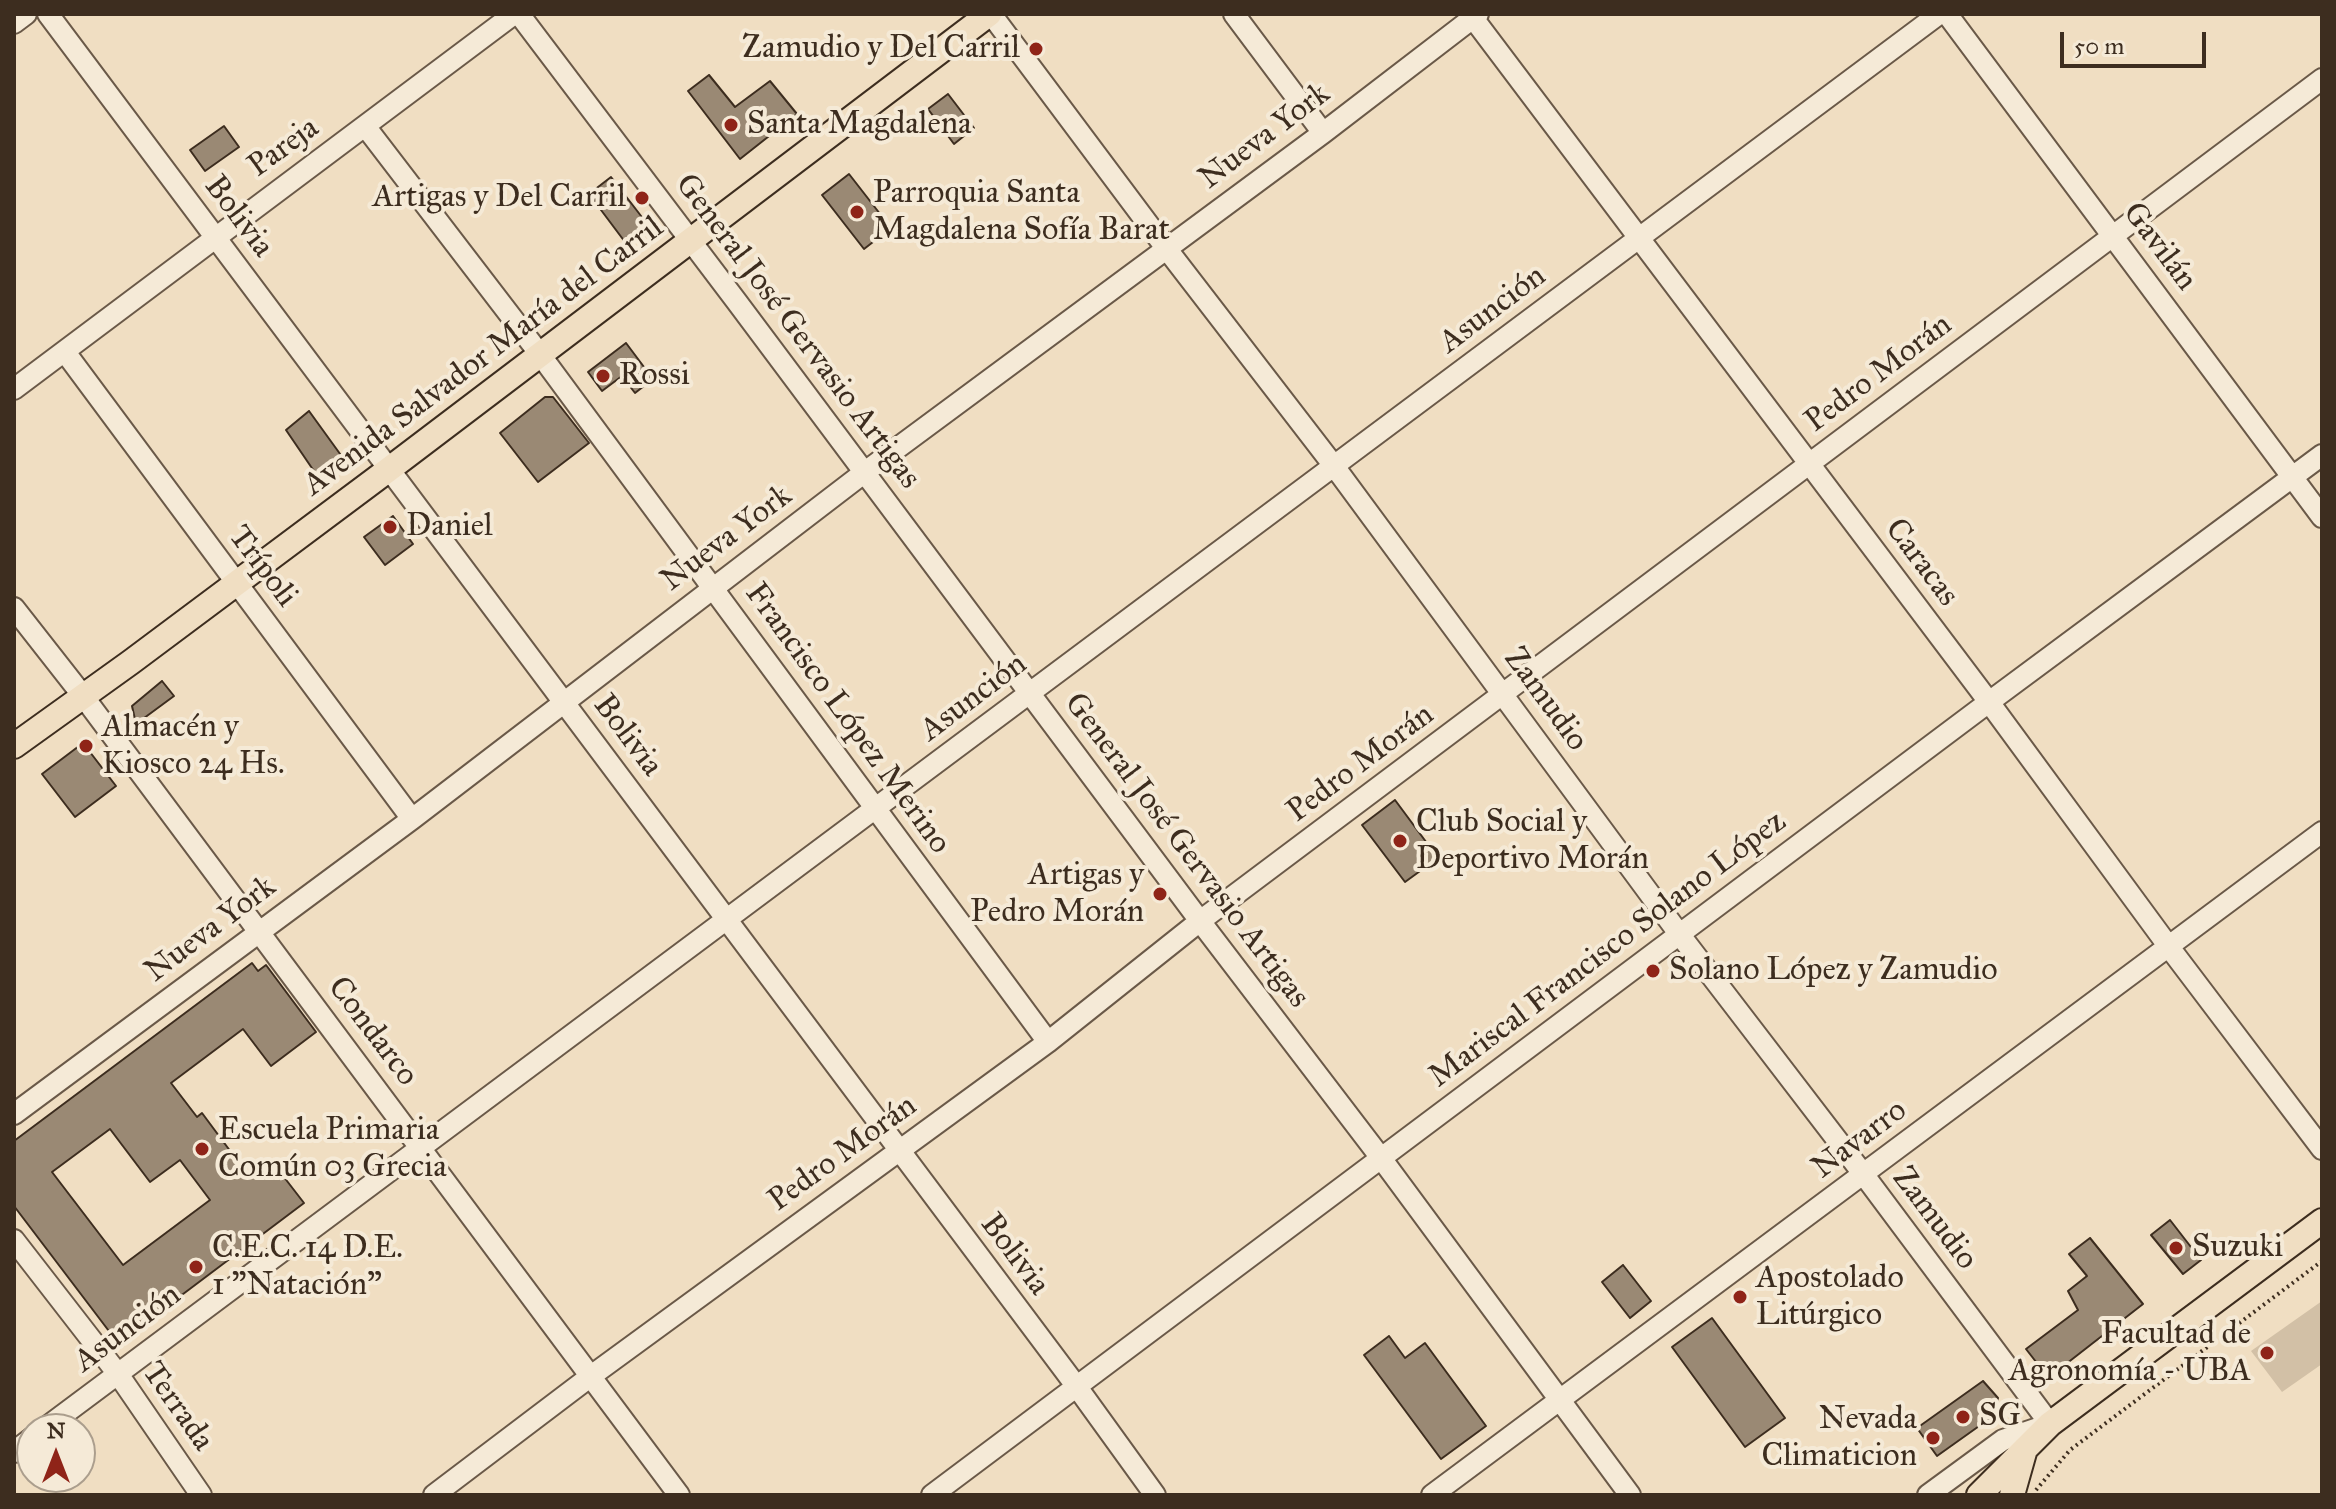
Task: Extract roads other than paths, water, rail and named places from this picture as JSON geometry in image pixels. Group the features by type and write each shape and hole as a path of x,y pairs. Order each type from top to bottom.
{"main road":[{"name":"Avenida Salvador María del Carril","path":"14,746 388,470 990,14"},
{"path":"1979,1495 2050,1424 2322,1221"},
{"path":"2012,1495 2025,1447"}],"street":[{"path":"14,23 26,14"},
{"name":"Bolivia","path":"48,14 1155,1495"},
{"name":"Pareja","path":"14,389 517,14"},
{"name":"General José Gervasio Artigas","path":"517,14 1381,1158 1630,1495"},
{"name":"Zamudio","path":"990,14 1334,466 1680,935 2050,1424"},
{"path":"1234,14 1323,133"},
{"name":"Asunción","path":"66,1413 1939,14"},
{"name":"Gavilán","path":"1947,14 2322,517"},
{"name":"Nueva York","path":"14,1114 412,819 865,472 1323,133 1473,15"},
{"name":"Caracas","path":"1473,15 2322,1149"},
{"name":"Pedro Morán","path":"434,1495 591,1376 1048,1042 1200,921 2322,79"},
{"name":"Francisco López Merino","path":"365,126 539,353 1048,1042"},
{"name":"Trípoli","path":"65,352 412,819"},
{"name":"Mariscal Francisco Solano López","path":"932,1495 2322,455"},
{"name":"Condarco","path":"14,608 83,696 679,1495"},
{"name":"Navarro","path":"1432,1495 2322,832"},
{"name":"Terrada","path":"14,1240 118,1374 201,1495"},
{"path":"1928,1495 2003,1440 2050,1424"}],"place":[{"name":"Zamudio y Del Carril","path":"1036,49"},
{"name":"Santa Magdalena","path":"731,125"},
{"name":"Artigas y Del Carril","path":"642,198"},
{"name":"Parroquia Santa Magdalena Sofía Barat","path":"857,212"},
{"name":"Rossi","path":"603,376"},
{"name":"Daniel","path":"390,527"},
{"name":"Almacén y Kiosco 24 Hs.","path":"86,746"},
{"name":"Club Social y Deportivo Morán","path":"1400,841"},
{"name":"Artigas y Pedro Morán","path":"1160,894"},
{"name":"Solano López y Zamudio","path":"1653,971"},
{"name":"Escuela Primaria Común 03 Grecia","path":"202,1149"},
{"name":"Suzuki","path":"2176,1248"},
{"name":"C.E.C. 14 D.E. 1 \"Natación\"","path":"196,1267"},
{"name":"Apostolado Litúrgico","path":"1740,1297"},
{"name":"Facultad de Agronomía - UBA","path":"2267,1353"},
{"name":"SG","path":"1963,1417"},
{"name":"Nevada Climaticion","path":"1933,1438"}]}
